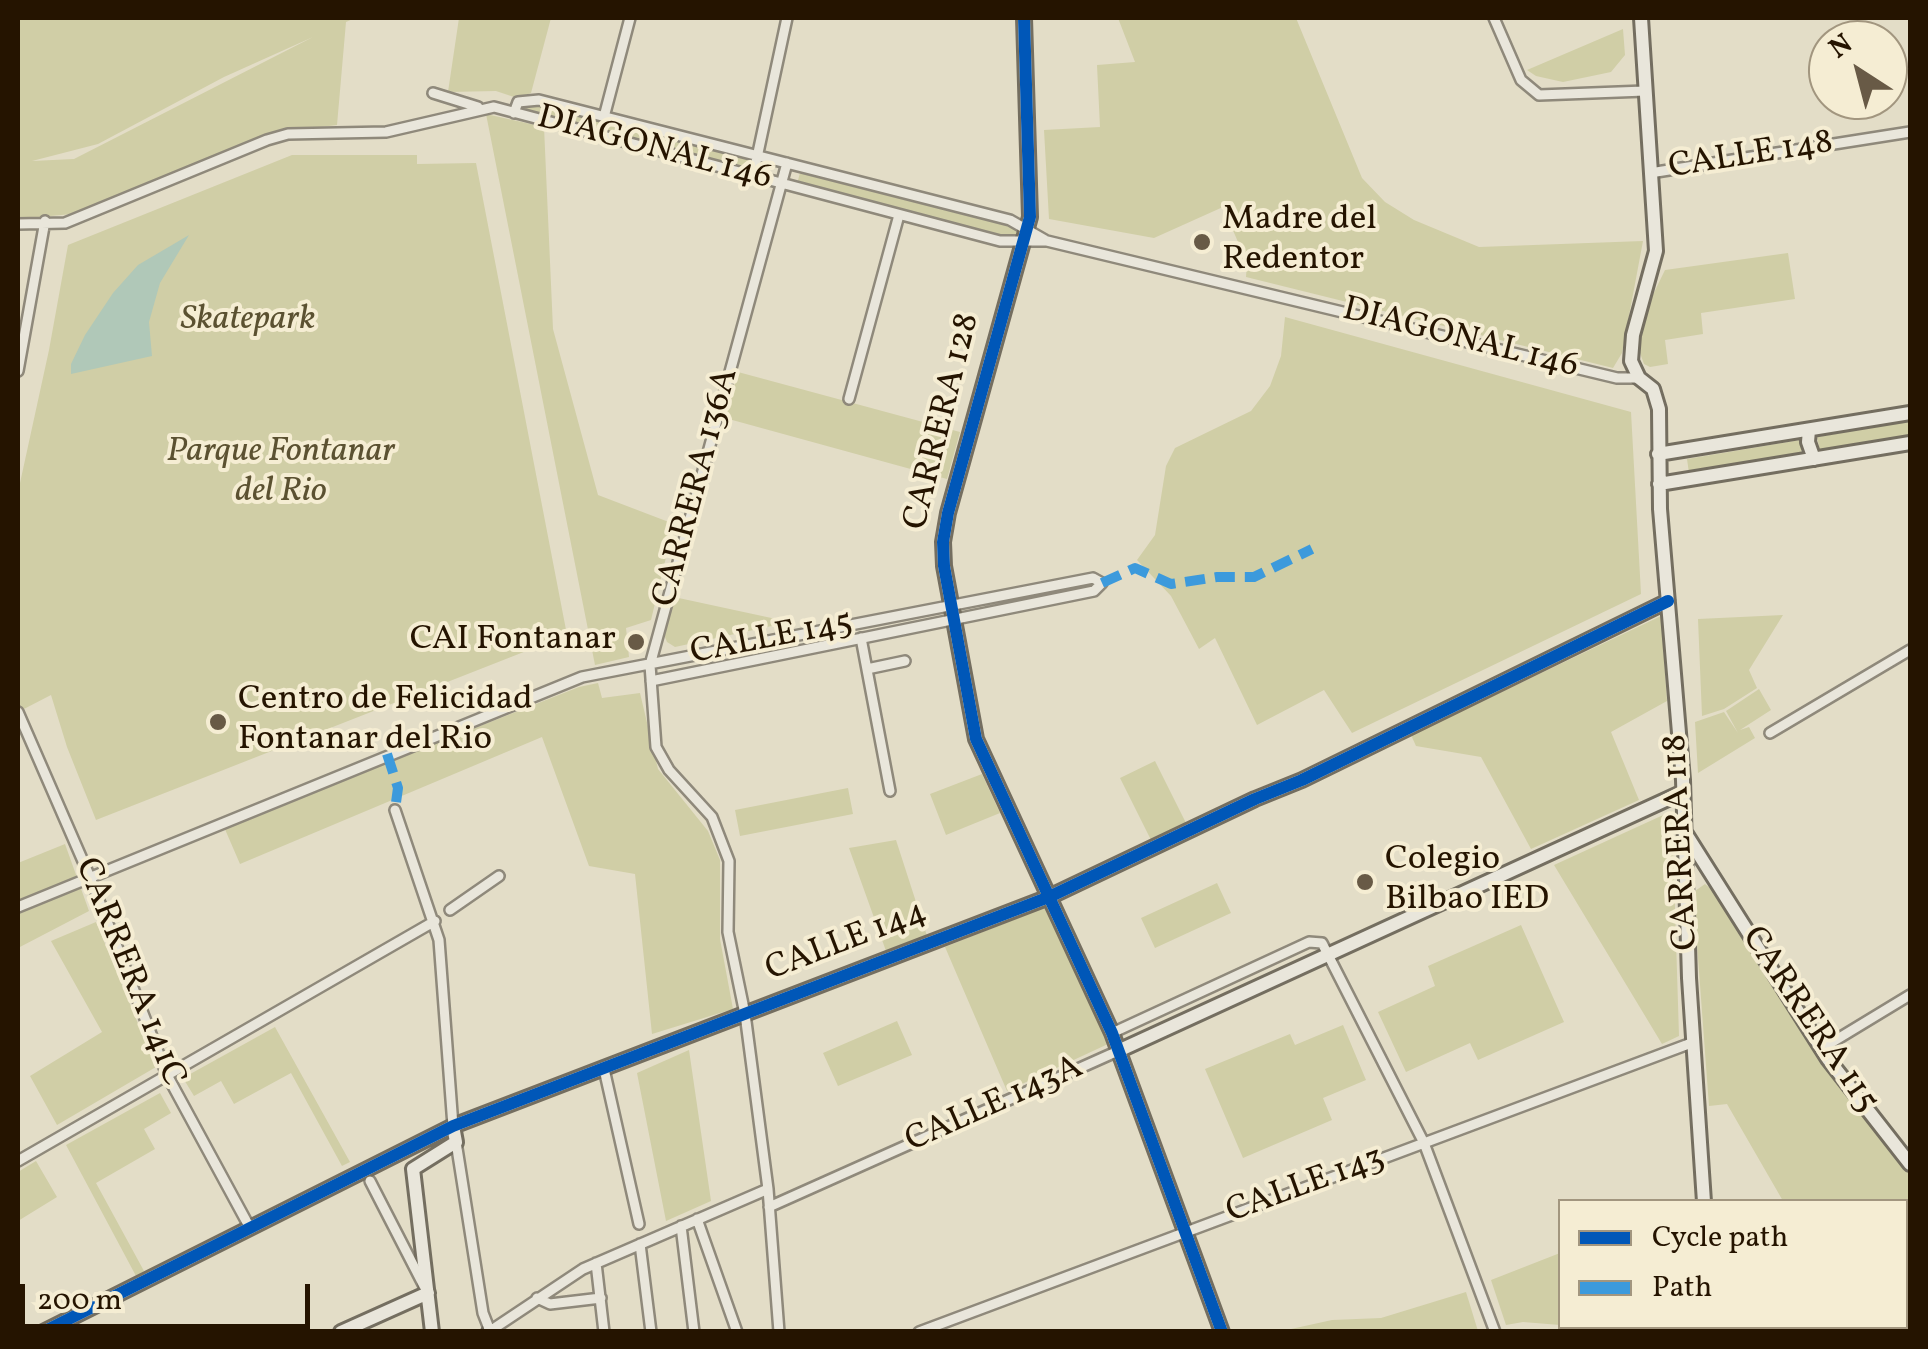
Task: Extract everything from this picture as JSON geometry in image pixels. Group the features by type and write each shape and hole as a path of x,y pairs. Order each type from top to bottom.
{"street":[{"path":"604,116 630,18"},
{"path":"752,176 788,18"},
{"name":"CARRERA 128","path":"1024,18 1030,205 944,530 942,553 976,739 1112,1033 1222,1332"},
{"path":"1494,18 1525,86 1539,94 1645,91"},
{"path":"1641,18 1656,251 1631,361 1657,397 1659,484 1910,443"},
{"path":"433,93 480,108"},
{"name":"DIAGONAL 146","path":"1024,236 1010,220 604,116 532,100 518,102 514,113 1000,241 1024,236 1617,378 1640,378"},
{"path":"18,224 65,223 288,134 386,132 480,108 494,107 514,113"},
{"name":"CALLE 148","path":"1650,172 1910,132"},
{"name":"CARRERA 136A","path":"779,1332 768,1189 745,1014 728,932 730,872 724,844 712,817 662,759 654,736 650,665 787,163"},
{"path":"849,398 899,215"},
{"path":"18,371 46,221"},
{"path":"1658,454 1910,413"},
{"path":"1809,430 1808,442 1814,459"},
{"name":"CARRERA 118","path":"1659,484 1683,792 1704,1199"},
{"name":"CALLE 145","path":"18,907 582,677 1093,578 1102,583 1094,591 651,681"},
{"name":"CALLE 144","path":"43,1332 453,1126 1049,898 1668,602"},
{"path":"861,638 890,791"},
{"path":"1770,733 1910,650"},
{"path":"867,669 906,661"},
{"name":"CARRERA 141C","path":"19,712 89,875 167,1075 250,1228"},
{"name":"CALLE 143A","path":"769,1207 1683,792"},
{"path":"395,810 435,921 453,1126 490,1331 596,1263 768,1189"},
{"name":"CARRERA 115","path":"1684,832 1821,1049 1910,1164"},
{"path":"1686,882 1697,873 1711,875"},
{"path":"450,910 499,876"},
{"path":"18,1161 435,921"},
{"name":"CALLE 143A","path":"1112,1033 1308,942 1322,944 1330,954"},
{"path":"1330,954 1424,1143 1495,1332"},
{"path":"1821,1049 1910,994"},
{"name":"CALLE 143","path":"920,1332 948,1326 1185,1232 1694,1042"},
{"path":"604,1069 639,1224"},
{"path":"432,1332 414,1169 456,1142"},
{"path":"370,1181 428,1293"},
{"path":"698,1219 737,1332"},
{"path":"680,1226 694,1332"},
{"path":"640,1244 651,1332"},
{"path":"596,1263 604,1332"},
{"path":"341,1332 428,1293"},
{"path":"537,1298 550,1304 601,1298"}],"green space":[{"path":"18,18 355,18 346,22 337,125 265,134 72,214 18,219","holes":["313,37 74,159 32,161 98,144 224,77"]},
{"path":"459,18 551,18 531,93 517,98 496,91 448,92"},
{"path":"1118,18 1296,18 1362,178 1385,202 1414,220 1479,247 1643,241 1622,353 1613,368 1246,277 1247,263 1223,207 1154,238 1049,219 1044,130 1100,127 1097,65 1135,62"},
{"path":"1623,29 1625,55 1611,72 1563,82 1527,70"},
{"path":"522,104 749,158 752,167 746,169 522,111"},
{"path":"486,114 544,127 553,329 598,495 674,524 651,620 626,628 629,657 595,665"},
{"name":"Parque Fontanar del Rio","path":"292,155 417,155 417,164 476,163 567,635 96,820 51,695 20,711 18,707 18,482 49,350 68,245"},
{"path":"800,173 1008,226 1018,229 1017,237 989,234 797,184"},
{"path":"1788,253 1795,299 1701,313 1703,334 1665,340 1668,364 1644,364 1640,353 1645,311 1665,270"},
{"path":"1285,317 1631,412 1641,594 1352,733 1324,690 1257,725 1215,638 1199,649 1171,596 1137,560 1155,535 1166,466 1175,448 1251,411 1270,386 1281,356"},
{"path":"738,372 960,432 947,479 725,418"},
{"path":"1910,421 1910,435 1820,451 1817,437"},
{"path":"1800,440 1802,456 1689,473 1687,459"},
{"path":"674,597 790,622 675,647 667,642 663,632"},
{"path":"1783,615 1749,670 1757,688 1724,709 1702,716 1698,619"},
{"path":"1661,616 1667,701 1611,732 1639,800 1531,849 1481,757 1416,746 1411,735"},
{"path":"598,683 602,698 640,693 658,769 708,831 720,860 720,939 733,1009 652,1034 635,874 589,866 542,737 240,864 224,827 579,687"},
{"path":"1759,689 1771,710 1740,730 1749,727 1755,738 1698,773 1695,722 1724,712 1738,733 1726,711"},
{"path":"1155,761 1186,823 1151,840 1120,778"},
{"path":"982,774 1000,813 946,835 930,794"},
{"path":"848,788 853,814 740,836 735,810"},
{"path":"1672,811 1679,1036 1662,1044 1554,865"},
{"path":"896,840 927,936 886,951 849,848"},
{"path":"65,844 89,911 18,948 18,863"},
{"path":"1217,883 1231,913 1155,948 1141,918"},
{"path":"1705,884 1711,889 1829,1074 1910,1173 1910,1331 1891,1329 1908,1329 1908,1199 1782,1199 1727,1104 1709,1106 1695,891"},
{"path":"1045,907 1108,1044 1007,1091 945,947"},
{"path":"96,922 156,1067 57,1125 30,1076 102,1032 51,941"},
{"path":"1521,925 1564,1022 1478,1060 1470,1043 1406,1072 1378,1012 1435,986 1428,966"},
{"path":"897,1021 912,1055 838,1086 823,1053"},
{"path":"1343,1025 1366,1080 1323,1098 1332,1120 1243,1158 1205,1069 1290,1034 1295,1045"},
{"path":"275,1027 350,1162 342,1166 291,1073 234,1104 221,1081 194,1096 183,1078"},
{"path":"689,1050 711,1201 666,1221 637,1073"},
{"path":"160,1093 171,1113 144,1129 155,1149 96,1183 144,1271 136,1276 66,1145"},
{"path":"36,1161 57,1197 18,1221 18,1172"},
{"path":"1558,1254 1558,1325 1506,1325 1491,1280"},
{"path":"1466,1292 1478,1331 1282,1331 1332,1320 1381,1318"}],"shaded area":[{"path":"189,235 160,283 149,322 152,356 71,374 71,364 85,335 113,293 138,265"}],"marked path":[{"path":"1102,583 1135,568 1171,584 1217,577 1254,577 1312,549"},
{"path":"387,754 398,788 395,810"}],"cycle path":[{"path":"1024,18 1030,217 948,513 944,566 976,739 1112,1033 1222,1332"},
{"path":"43,1332 453,1126 1049,897 1302,780 1668,601"}],"place":[{"name":"Madre del Redentor","path":"1202,242"},
{"name":"CAI Fontanar","path":"636,642"},
{"name":"Centro de Felicidad Fontanar del Rio","path":"218,722"},
{"name":"Colegio Bilbao IED","path":"1365,882"}],"park label":[{"name":"Skatepark","path":"248,322"}]}
